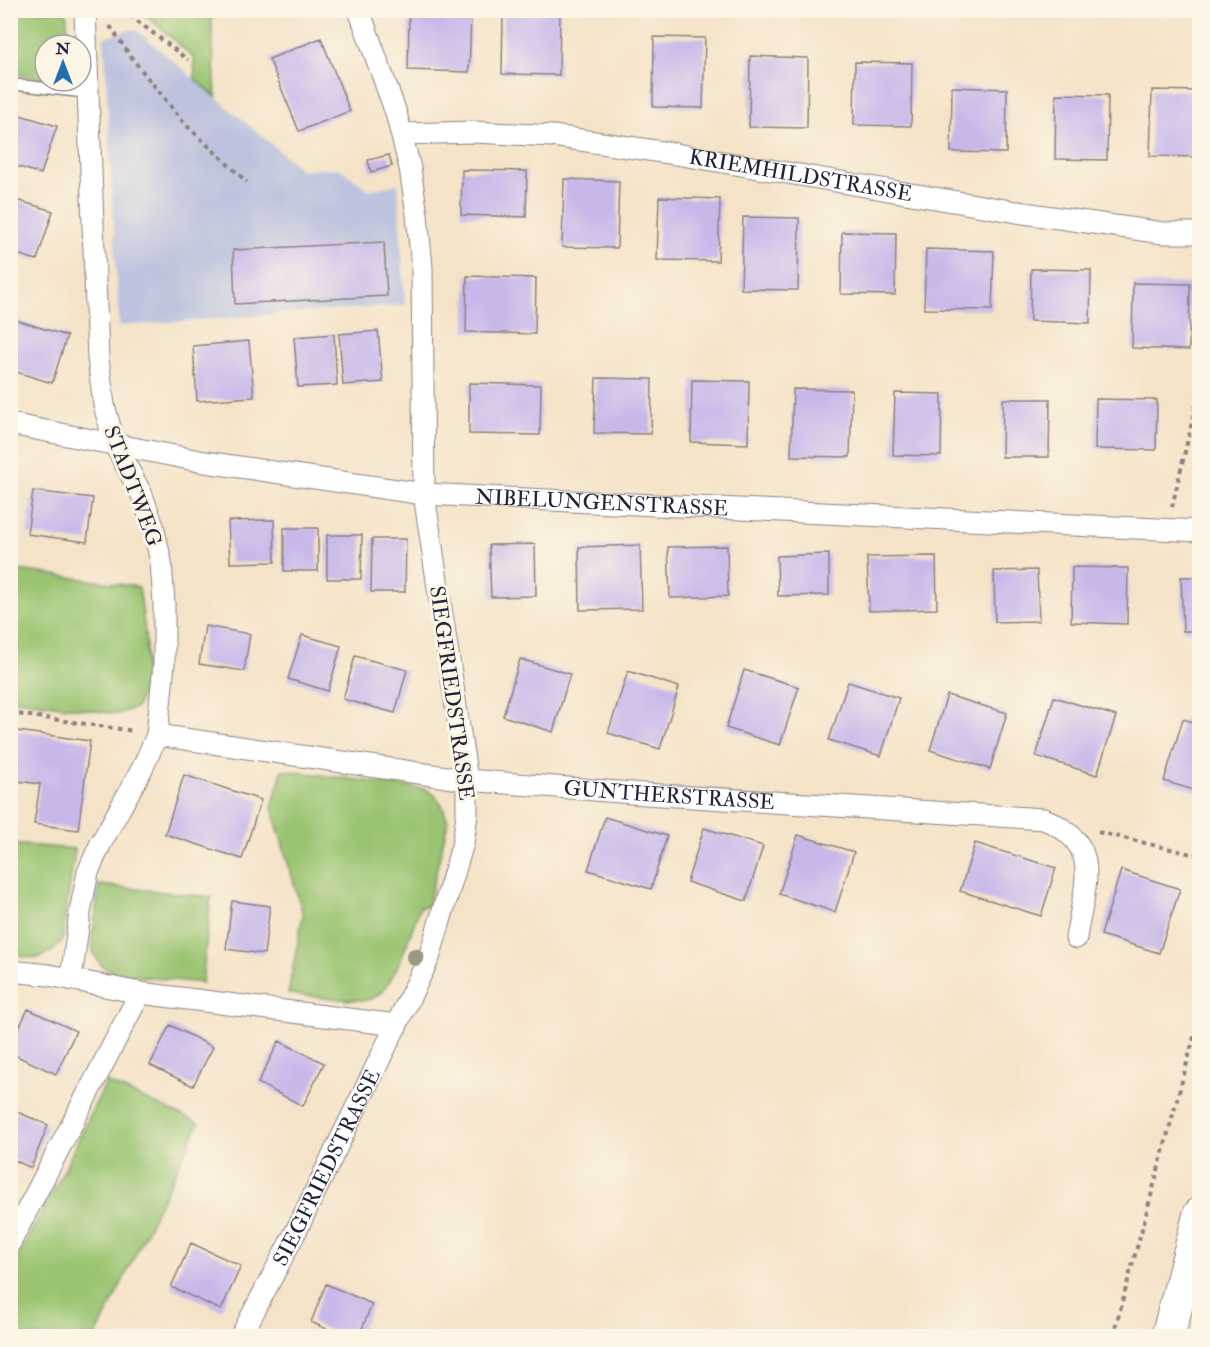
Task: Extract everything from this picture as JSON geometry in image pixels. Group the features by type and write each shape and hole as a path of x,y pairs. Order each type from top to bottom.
{"main road":[{"path":"1168,1336 1200,1214"}],"street":[{"name":"STADTWEG","path":"85,10 86,33"},
{"name":"SIEGFRIEDSTRASSE","path":"248,1334 429,958 456,874 464,843 467,815 467,780 424,494 422,267 412,180 402,134 359,10"},
{"name":"STADTWEG","path":"72,979 80,912 88,872 101,843 144,766 157,735 164,664 161,562 153,526 142,495 115,445 104,405 98,358 89,93"},
{"name":"KRIEMHILDSTRASSE","path":"402,134 474,132 553,136 676,153 1017,212 1163,233 1200,233"},
{"name":"NIBELUNGENSTRASSE","path":"10,424 205,462 424,494 1200,531"},
{"name":"GUNTHERSTRASSE","path":"157,735 467,780 645,794 1044,819 1061,826 1076,838"},
{"path":"1076,838 1085,857 1087,871 1076,938"},
{"path":"10,971 72,979 140,993 397,1025"},
{"path":"10,1243 140,993"}],"lane":[{"path":"10,84 33,87"}],"path":[{"path":"123,10 188,60"},
{"path":"106,20 130,57 185,124 248,182"},
{"path":"1167,530 1200,388"},
{"path":"10,713 157,735"},
{"path":"1076,838 1098,832 1200,856"},
{"path":"1113,1336 1200,1015"}],"shaded area":[{"path":"135,29 302,170 339,168 369,190 398,184 405,305 119,326 104,37"}],"green space":[{"path":"10,11 66,11 69,33 33,33 33,77 11,73"},
{"path":"141,11 211,11 216,97 195,79 194,58"},
{"path":"11,569 139,587 146,662 137,707 118,714 11,699"},
{"path":"282,770 425,789 434,794 442,805 448,821 428,906 420,907 407,944 388,984 371,999 288,994 303,914 272,808"},
{"path":"11,844 75,849 62,941 51,952 37,958 11,955"},
{"path":"99,885 211,897 202,983 117,974 102,966 94,955 92,940"},
{"path":"106,1082 199,1123 96,1336 11,1336 11,1269 62,1174"}],"building":[{"path":"503,10 560,10 559,75 502,74"},
{"path":"409,15 471,16 469,72 408,70"},
{"path":"654,37 705,38 703,108 653,107"},
{"path":"321,38 350,111 299,131 269,59"},
{"path":"750,56 808,58 807,128 749,127"},
{"path":"855,62 912,63 911,126 854,125"},
{"path":"952,87 1007,89 1006,153 951,152"},
{"path":"1152,90 1200,91 1200,157 1150,156"},
{"path":"1056,94 1108,95 1107,160 1055,159"},
{"path":"10,112 57,126 41,174 10,164"},
{"path":"389,155 392,166 371,172 368,160"},
{"path":"462,170 527,171 526,217 461,215"},
{"path":"564,179 619,181 617,248 562,247"},
{"path":"659,197 720,199 718,261 657,260"},
{"path":"10,198 53,211 37,260 10,252"},
{"path":"743,217 799,218 798,290 741,289"},
{"path":"842,232 896,233 895,295 841,294"},
{"path":"384,242 387,296 235,304 233,250"},
{"path":"926,249 994,251 992,310 924,309"},
{"path":"1031,269 1091,270 1090,323 1030,321"},
{"path":"467,276 536,278 535,334 466,332"},
{"path":"1133,283 1190,284 1189,350 1132,348"},
{"path":"10,318 67,336 52,383 10,370"},
{"path":"378,331 383,382 343,385 339,334"},
{"path":"334,334 337,385 298,387 294,337"},
{"path":"249,341 254,397 197,401 193,346"},
{"path":"596,378 652,379 651,434 594,433"},
{"path":"692,380 749,381 748,444 691,442"},
{"path":"469,383 541,385 540,435 469,434"},
{"path":"793,389 852,390 850,457 791,456"},
{"path":"895,393 942,394 941,456 893,455"},
{"path":"1003,399 1050,399 1049,457 1002,457"},
{"path":"1096,399 1157,400 1156,450 1095,449"},
{"path":"33,491 93,498 87,542 27,534"},
{"path":"274,520 275,562 230,563 228,521"},
{"path":"284,528 318,528 318,571 284,571"},
{"path":"327,535 362,535 361,579 327,579"},
{"path":"372,539 406,539 405,592 371,592"},
{"path":"535,544 536,596 491,597 489,545"},
{"path":"640,545 642,609 580,610 579,547"},
{"path":"727,546 728,596 670,598 668,547"},
{"path":"829,554 829,595 778,596 777,556"},
{"path":"936,556 937,609 869,611 867,557"},
{"path":"1072,567 1128,568 1127,624 1071,622"},
{"path":"1037,570 1039,621 995,622 994,571"},
{"path":"1181,577 1200,577 1200,631 1183,631"},
{"path":"205,626 250,634 244,671 199,664"},
{"path":"302,635 341,646 328,691 288,679"},
{"path":"355,656 407,670 395,713 343,699"},
{"path":"520,659 570,674 553,732 503,716"},
{"path":"744,670 799,687 780,745 726,728"},
{"path":"628,671 679,687 660,749 608,733"},
{"path":"848,682 899,698 881,756 829,740"},
{"path":"947,695 1007,713 990,769 930,750"},
{"path":"1054,697 1116,716 1097,775 1036,756"},
{"path":"1183,719 1200,724 1200,792 1164,781"},
{"path":"10,730 90,741 78,830 34,824 40,784 10,780"},
{"path":"184,775 261,800 242,859 165,834"},
{"path":"605,817 667,836 651,889 588,870"},
{"path":"704,828 763,846 746,901 687,882"},
{"path":"798,835 854,852 835,912 779,894"},
{"path":"975,843 1056,868 1041,916 960,891"},
{"path":"1121,870 1180,889 1159,953 1101,935"},
{"path":"232,901 270,906 264,954 226,949"},
{"path":"28,1009 76,1031 56,1074 10,1053 10,1047"},
{"path":"170,1025 213,1047 193,1086 150,1065"},
{"path":"279,1041 324,1063 303,1106 258,1083"},
{"path":"10,1109 48,1125 31,1168 10,1158"},
{"path":"191,1243 241,1266 221,1310 171,1287"},
{"path":"326,1284 372,1304 359,1336 342,1336 311,1322"}]}
